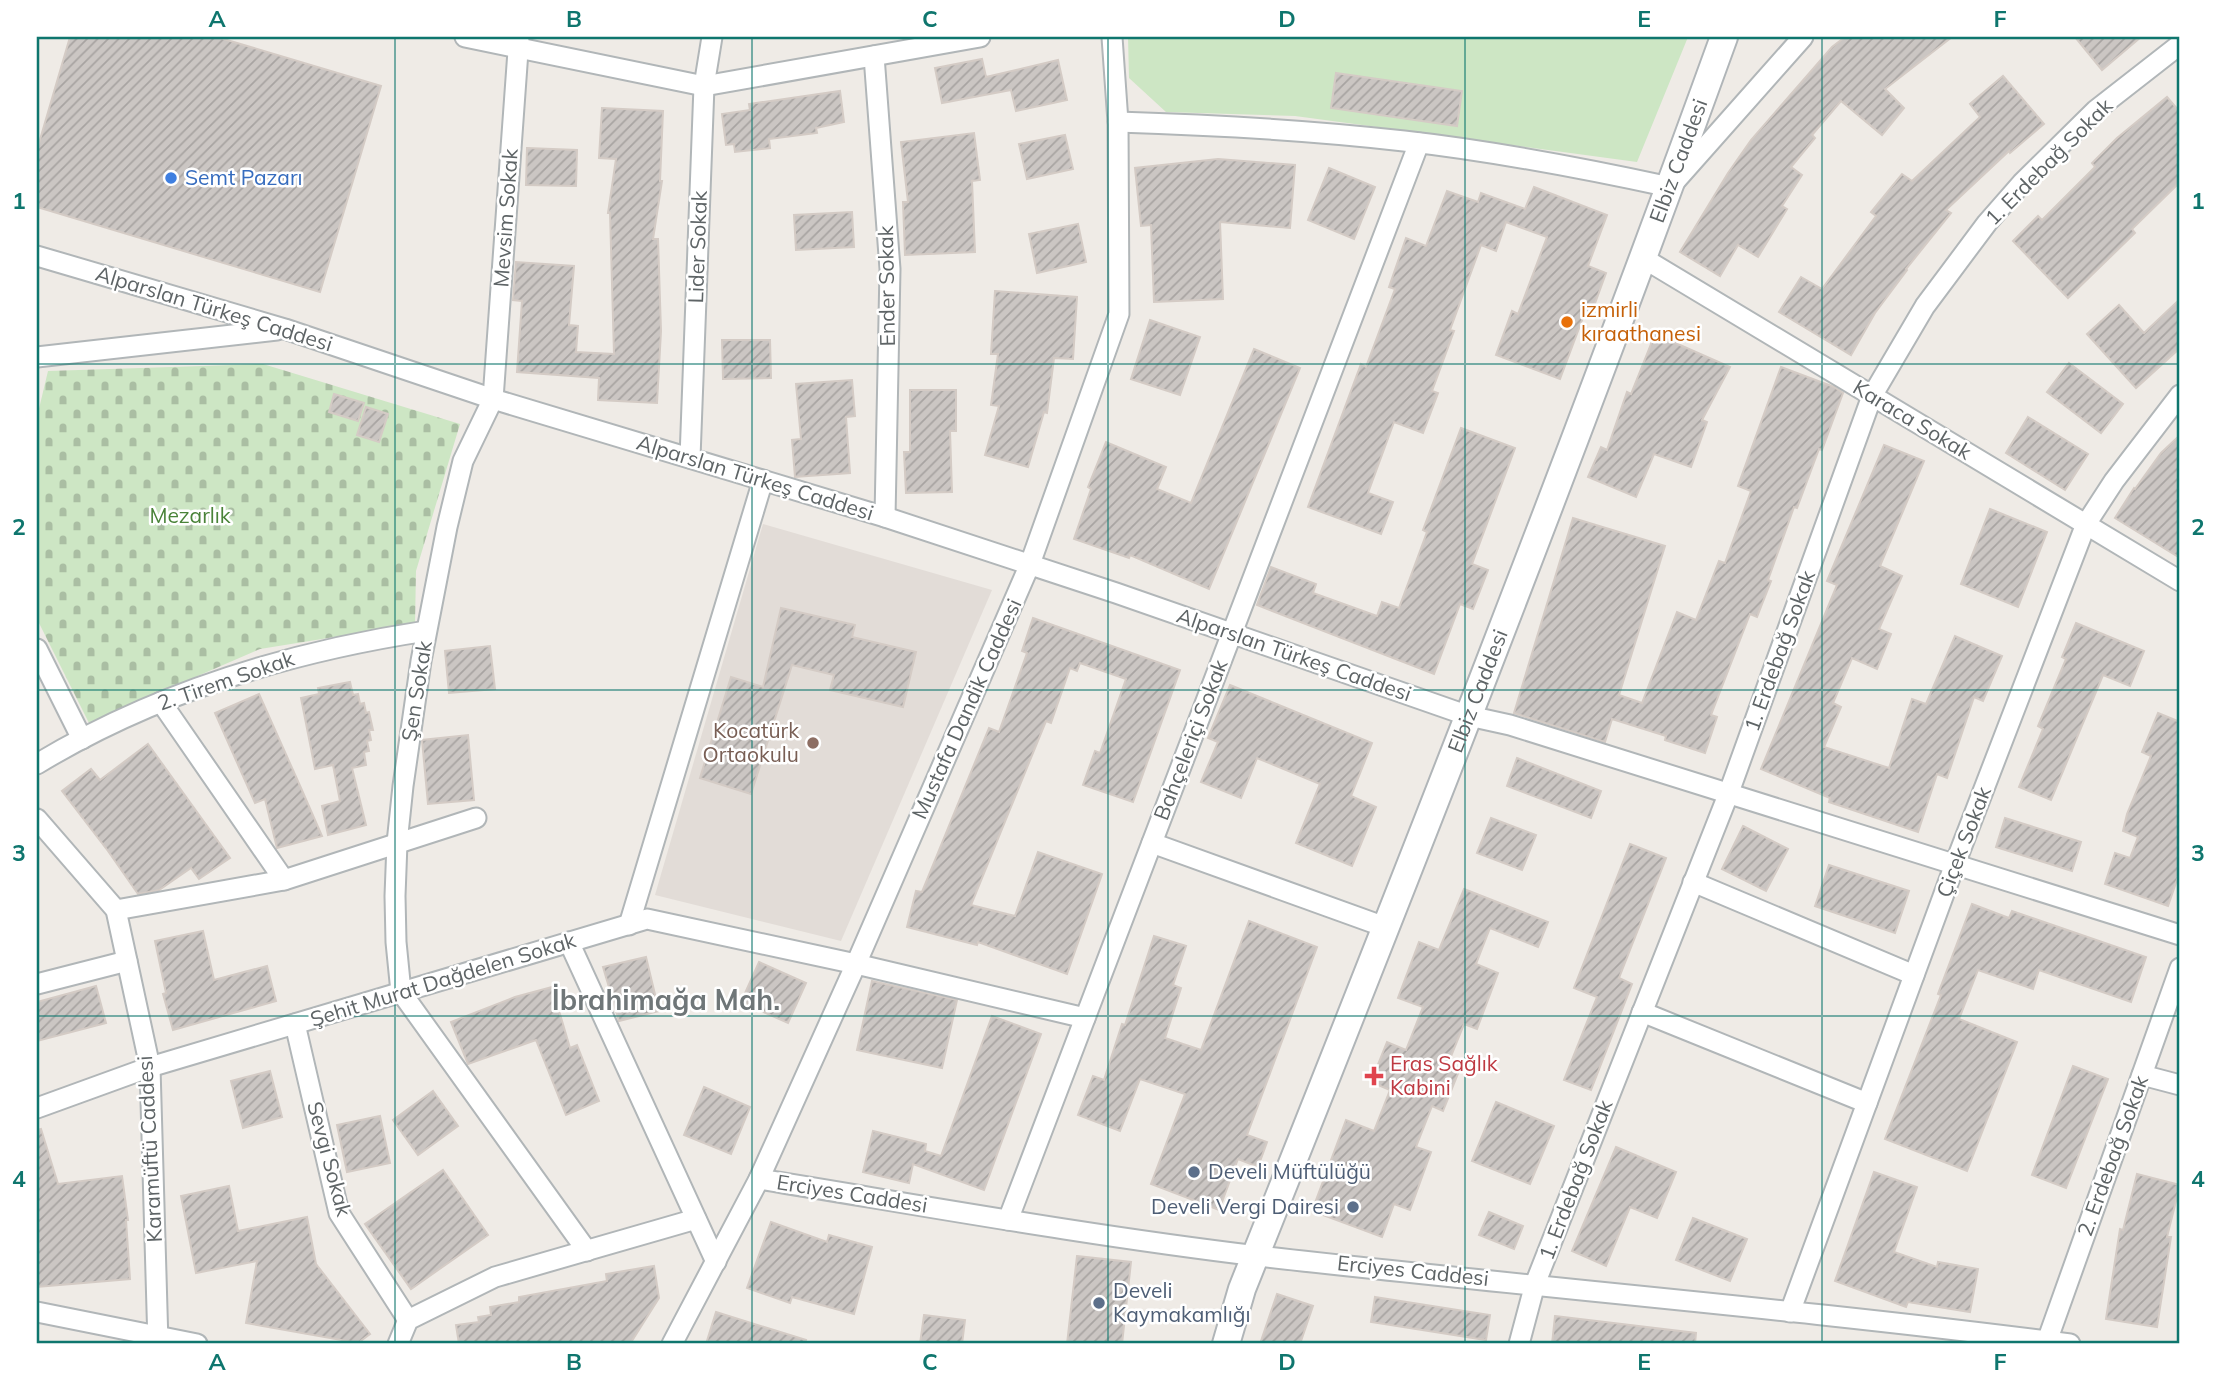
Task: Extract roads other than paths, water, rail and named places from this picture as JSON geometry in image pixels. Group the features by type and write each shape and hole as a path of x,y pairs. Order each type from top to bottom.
{"street":[{"path":"465,37 518,43 704,86 874,56 938,41 980,37"},
{"name":"Lider Sokak","path":"690,458 704,86 712,37"},
{"name":"Mustafa Dandik Caddesi","path":"672,1344 759,1179 1030,565 1119,314 1118,122 1112,37"},
{"name":"Elbiz Caddesi","path":"1226,1344 1242,1289 1469,716 1670,187 1724,37"},
{"path":"1118,122 1307,131 1419,143 1581,168 1670,187 1802,37"},
{"name":"Mevsim Sokak","path":"493,399 518,43"},
{"name":"1. Erdebağ Sokak","path":"1519,1344 1535,1284 1728,795 1872,396 1925,306 1996,213 2049,155 2096,110 2176,44"},
{"name":"Ender Sokak","path":"874,56 890,269 885,517"},
{"name":"Bahçeleriçi Sokak","path":"1008,1220 1419,143"},
{"name":"Alparslan Türkeş Caddesi","path":"37,256 285,329 493,399 885,517 1469,716 1510,725 2180,935"},
{"name":"Karaca Sokak","path":"1643,258 2180,582"},
{"path":"37,357 285,329"},
{"name":"Çiçek Sokak","path":"1790,1312 1955,864 2086,524 2137,449 2180,395"},
{"name":"Şen Sokak","path":"401,992 396,931 397,843 411,723 444,540 463,461 493,399"},
{"path":"629,925 763,480"},
{"name":"2. Tirem Sokak","path":"37,764 82,739 161,702 231,675 327,648 426,631"},
{"path":"37,649 82,739"},
{"path":"161,702 284,880"},
{"path":"116,910 284,880 476,818"},
{"name":"Karamüftü Caddesi","path":"37,819 116,910 149,1067 158,1340"},
{"path":"1152,843 1385,927"},
{"path":"1693,883 1914,975"},
{"name":"Şehit Murat Dağdelen Sokak","path":"37,1108 149,1067 647,919 856,964 1085,1018"},
{"path":"569,942 716,1262"},
{"path":"37,984 127,961"},
{"name":"2. Erdebağ Sokak","path":"2046,1343 2180,968"},
{"path":"401,992 586,1251"},
{"path":"1642,1012 1867,1103"},
{"name":"Sevgi Sokak","path":"295,1024 339,1213 408,1320"},
{"path":"2142,1075 2180,1085"},
{"name":"Erciyes Caddesi","path":"759,1179 1008,1220 1256,1255 2070,1344"},
{"path":"398,1344 408,1320 495,1277 696,1219"},
{"path":"37,1312 158,1340 197,1344"}],"place":[{"name":"Semt Pazarı","path":"171,178"},
{"name":"izmirli kıraathanesi","path":"1567,322"},
{"name":"Kocatürk Ortaokulu","path":"813,743"},
{"name":"Eras Sağlık Kabini","path":"1374,1076"},
{"name":"Develi Müftülüğü","path":"1194,1172"},
{"name":"Develi Vergi Dairesi","path":"1353,1207"},
{"name":"Develi Kaymakamlığı","path":"1099,1303"}],"district":[{"name":"İbrahimağa Mah.","path":"666,1000"}],"park label":[{"name":"Mezarlık","path":"190,516"}]}
